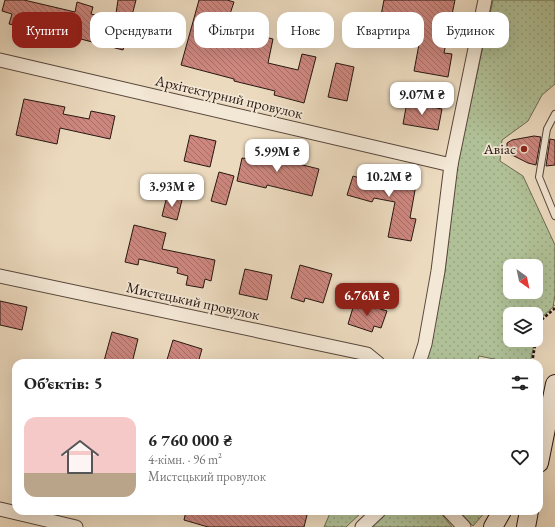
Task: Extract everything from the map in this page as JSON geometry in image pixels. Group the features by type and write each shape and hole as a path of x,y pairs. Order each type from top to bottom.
{"main road":[{"path":"543,414 555,378"},
{"path":"543,443 555,384"},
{"path":"493,527 500,515"},
{"path":"526,527 528,515"}],"street":[{"path":"420,359 425,344 438,271 451,165 485,0"},
{"name":"Архітектурний провулок","path":"0,60 451,165"},
{"name":"Мистецький провулок","path":"0,276 367,354 373,359"},
{"path":"0,509 12,512"},
{"path":"25,515 76,527"},
{"path":"362,527 375,515"},
{"path":"453,515 464,527"}],"lane":[{"path":"555,114 547,129 539,177 555,216"}],"path":[{"path":"533,359 539,322 554,309 555,305"}],"green space":[{"path":"493,0 555,0 555,84 542,95 528,121 502,140 500,161 523,176 555,245 555,295 553,307 543,316 543,307 503,307 503,347 533,347 531,359 494,359 479,356 478,359 426,359 431,345 445,271 457,166 483,48 509,48 509,12 490,12"},
{"path":"329,515 359,515 346,527 324,527"},
{"path":"384,515 442,515 452,527 370,527"},
{"path":"463,515 483,515 473,526"}],"building":[{"path":"5,0 24,0 75,12 12,12 12,14 2,11"},
{"path":"118,0 136,0 133,12 116,12"},
{"path":"199,0 227,0 234,2 231,12 196,12"},
{"path":"384,0 455,0 453,12 432,12 432,48 445,48 444,53 452,54 448,77 414,71 418,48 424,48 424,12 382,12"},
{"path":"77,2 93,7 92,12 90,12 90,41 82,39 82,12 75,12"},
{"path":"12,14 12,25 9,24"},
{"path":"194,18 194,48 269,48 269,38 273,39 268,63 298,70 302,54 316,57 304,103 274,95 275,91 234,81 234,79 181,65"},
{"path":"336,63 354,67 347,101 328,97"},
{"path":"24,99 65,107 63,114 89,119 91,111 115,116 110,139 60,128 57,144 16,135"},
{"path":"407,102 442,109 438,130 403,124"},
{"path":"190,135 216,141 210,167 184,161"},
{"path":"534,136 541,137 536,165 528,163 510,154 507,149 507,143 512,140"},
{"path":"550,139 555,140 555,165 546,166"},
{"path":"259,146 276,150 274,158 319,169 312,196 267,185 266,188 237,181 242,158 249,159 250,156 256,157"},
{"path":"366,169 395,177 396,173 408,175 407,177 417,179 410,218 416,219 411,241 388,237 395,202 374,198 372,202 347,195 353,176 363,179"},
{"path":"219,172 234,176 226,205 211,201"},
{"path":"167,196 182,200 177,220 162,216"},
{"path":"134,225 166,233 162,249 215,260 211,281 205,279 203,288 186,285 188,276 177,273 178,268 139,259 138,265 125,262"},
{"path":"300,265 332,274 323,303 305,298 304,302 291,298"},
{"path":"245,269 272,275 267,300 239,294"},
{"path":"0,301 27,307 22,330 0,325"},
{"path":"355,301 387,311 381,328 374,326 372,332 348,324"},
{"path":"112,332 138,339 133,359 105,359"},
{"path":"173,340 202,349 199,359 167,359"},
{"path":"185,515 307,515 304,527 208,527 184,520"}],"place":[{"name":"Авіас","path":"524,149"}]}
